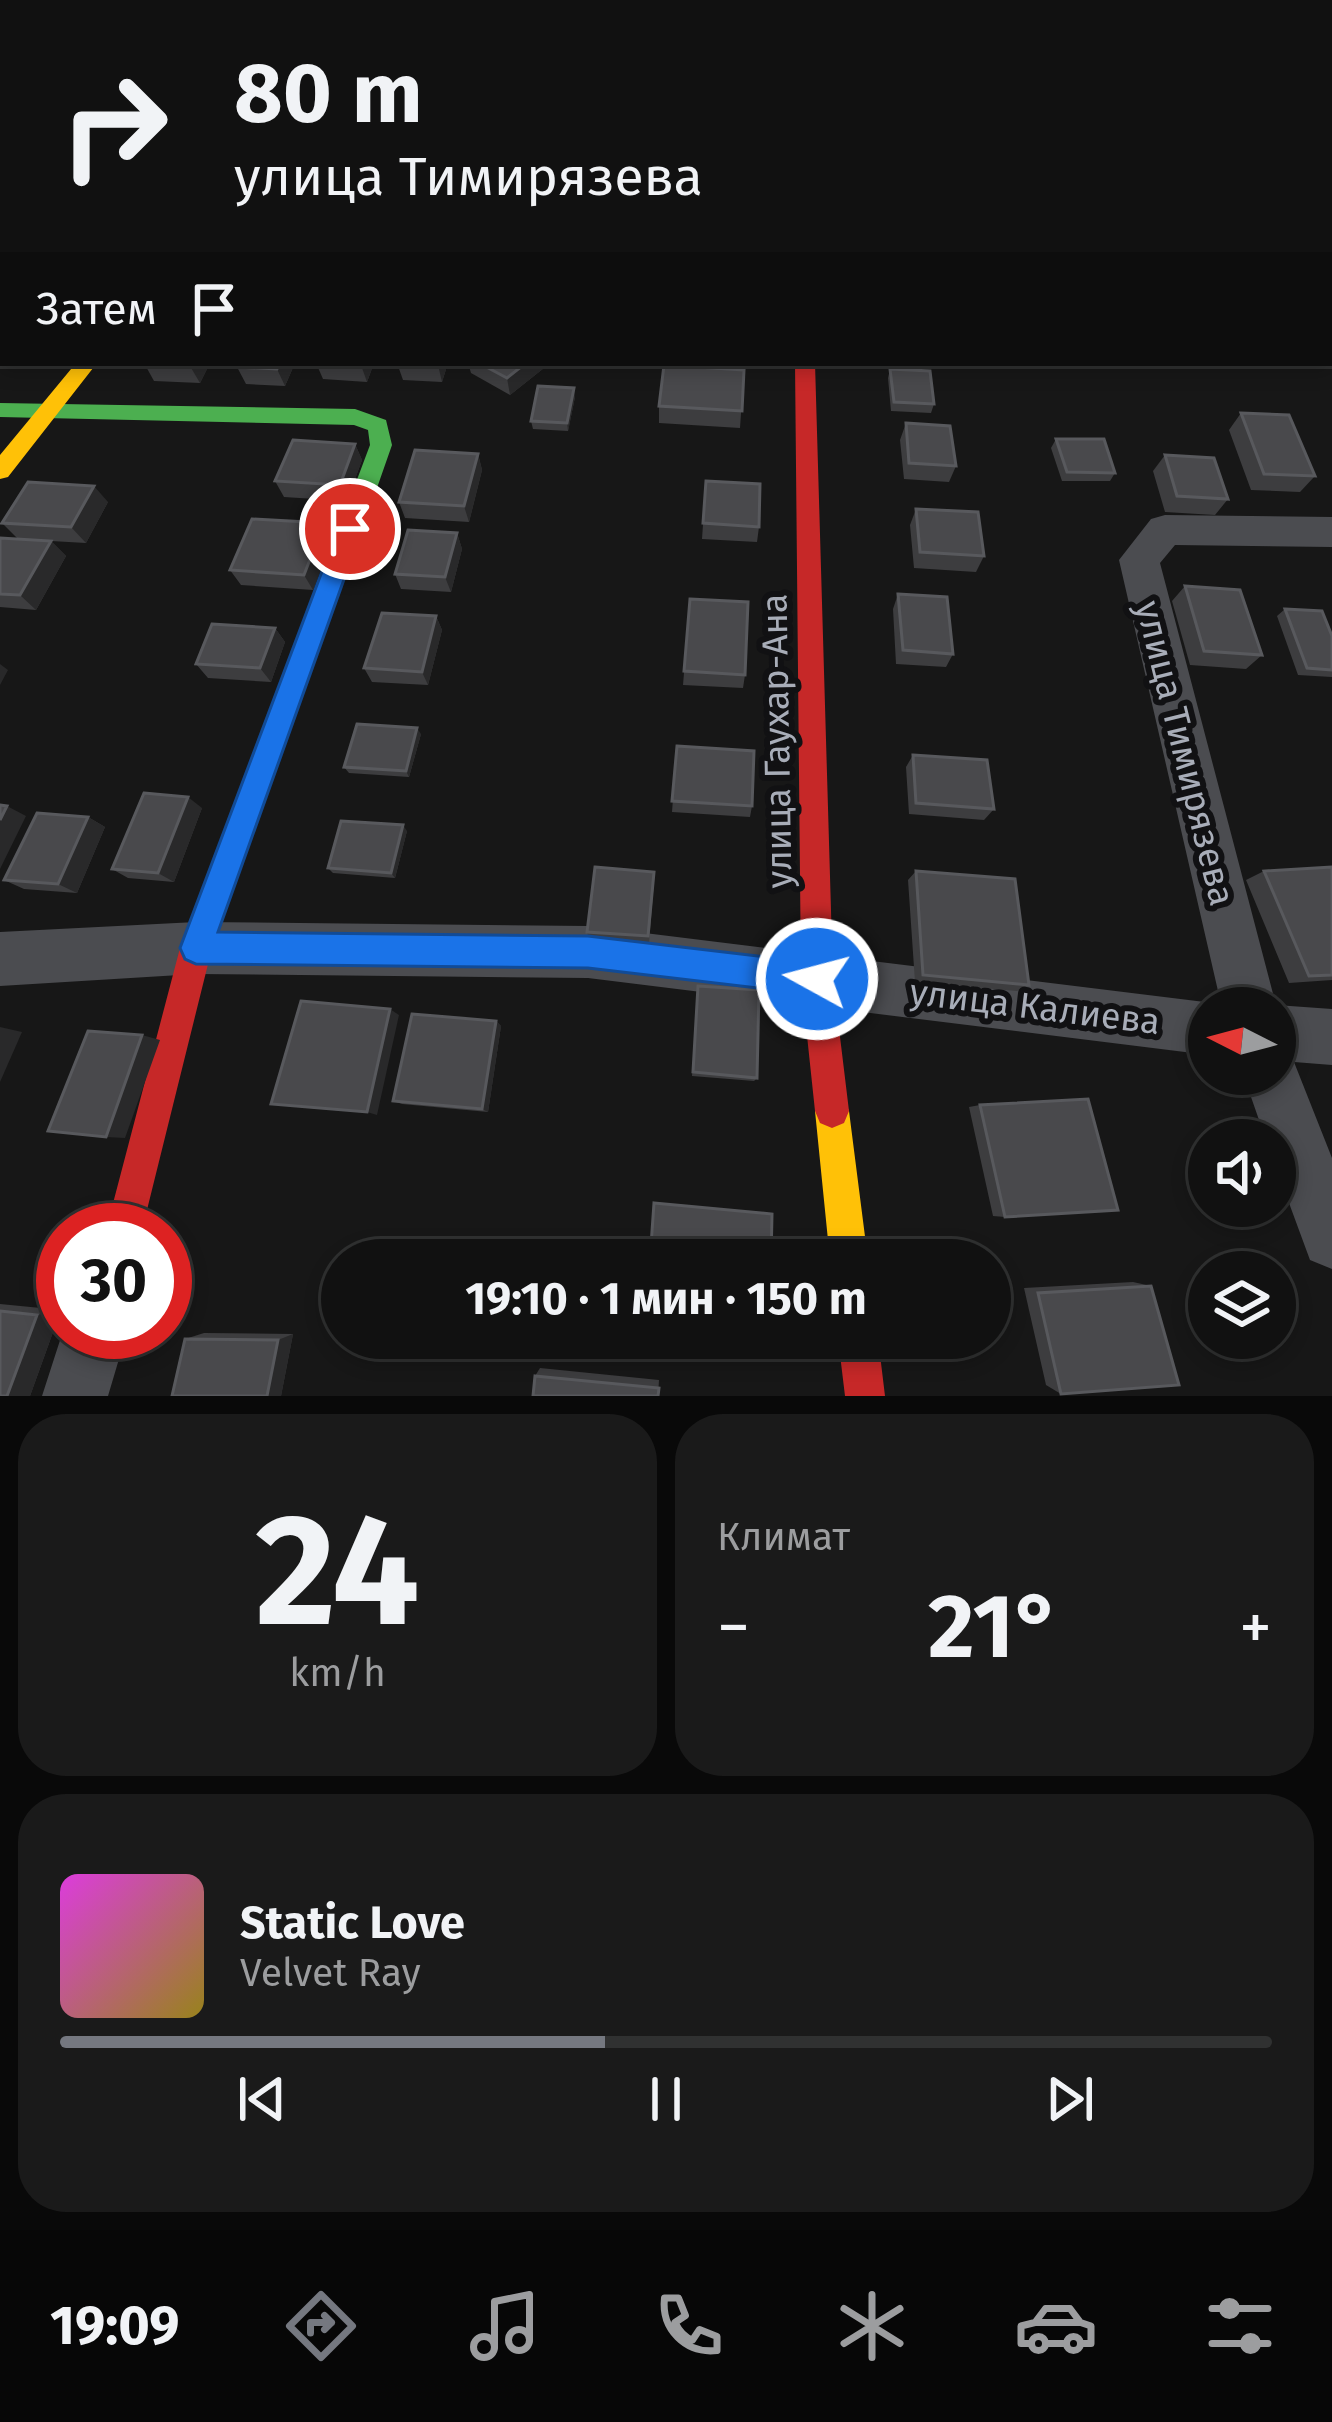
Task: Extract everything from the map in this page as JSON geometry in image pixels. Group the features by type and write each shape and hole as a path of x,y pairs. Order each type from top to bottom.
{"street":[{"path":"0,471 85,366"},
{"name":"улица Гаухар-Ана","path":"805,366 817,979 847,1239"},
{"path":"0,410 355,417 377,425 381,445 196,948 131,1203"},
{"name":"улица Тимирязева","path":"1244,987 1139,560 1165,530 1332,532"},
{"name":"улица Калиева","path":"0,959 196,948 588,952 1188,1024"},
{"path":"1296,1035 1332,1036"},
{"path":"1279,1095 1332,1238"},
{"path":"75,1396 87,1359"},
{"path":"861,1359 865,1396"}],"building":[{"path":"485,366 522,366 507,378"},
{"path":"664,366 744,370 742,411 659,406"},
{"path":"890,369 930,371 934,404 894,402"},
{"path":"538,386 574,388 567,423 531,421"},
{"path":"1241,413 1289,415 1315,476 1264,474"},
{"path":"906,423 950,426 956,466 909,463"},
{"path":"1056,439 1104,439 1115,473 1067,472"},
{"path":"293,440 355,444 340,485 275,481"},
{"path":"415,450 478,454 464,506 399,502"},
{"path":"1165,455 1214,458 1228,499 1177,496"},
{"path":"706,481 760,484 759,527 703,523"},
{"path":"28,482 94,486 71,527 2,523"},
{"path":"916,509 978,512 984,556 920,552"},
{"path":"252,519 324,523 304,575 230,570"},
{"path":"408,530 457,533 445,577 395,574"},
{"path":"0,538 51,541 20,595 0,594"},
{"path":"1185,586 1240,590 1262,655 1204,651"},
{"path":"898,594 947,597 953,654 903,650"},
{"path":"690,599 748,602 745,675 684,671"},
{"path":"1285,609 1322,611 1332,636 1332,670 1307,668"},
{"path":"382,613 436,616 422,672 364,668"},
{"path":"212,624 275,628 260,668 196,664"},
{"path":"357,724 417,728 406,771 344,767"},
{"path":"677,746 754,751 752,806 672,801"},
{"path":"913,755 987,760 994,809 916,803"},
{"path":"144,793 188,797 158,873 112,869"},
{"path":"37,813 88,817 58,884 4,880"},
{"path":"341,821 403,825 391,873 328,868"},
{"path":"595,867 654,872 648,936 587,932"},
{"path":"1332,867 1332,975 1309,976 1264,871"},
{"path":"916,871 1015,879 1029,985 923,975"},
{"path":"698,986 759,990 757,1078 693,1072"},
{"path":"301,1001 390,1009 367,1112 271,1104"},
{"path":"412,1014 496,1021 482,1109 393,1101"},
{"path":"88,1031 142,1035 106,1137 48,1131"},
{"path":"1088,1099 1118,1210 1005,1217 980,1105"},
{"path":"654,1203 772,1214 771,1239 651,1239"},
{"path":"1151,1286 1179,1385 1061,1394 1038,1293"},
{"path":"0,1311 36,1315 7,1396 0,1396"},
{"path":"192,1339 278,1340 267,1396 172,1396 180,1359 192,1359"},
{"path":"535,1376 659,1388 658,1396 533,1396"}],"traffic: fast":[{"path":"0,410 355,417 378,425 381,445 352,525"}],"traffic: slow":[{"path":"0,471 85,366"},
{"path":"832,1111 847,1239"}],"traffic: jam":[{"path":"805,366 817,979 832,1111"},
{"path":"131,1203 196,948 352,525"},
{"path":"861,1359 865,1396"}],"route":[{"path":"350,529 196,948 588,952 817,979"}]}
